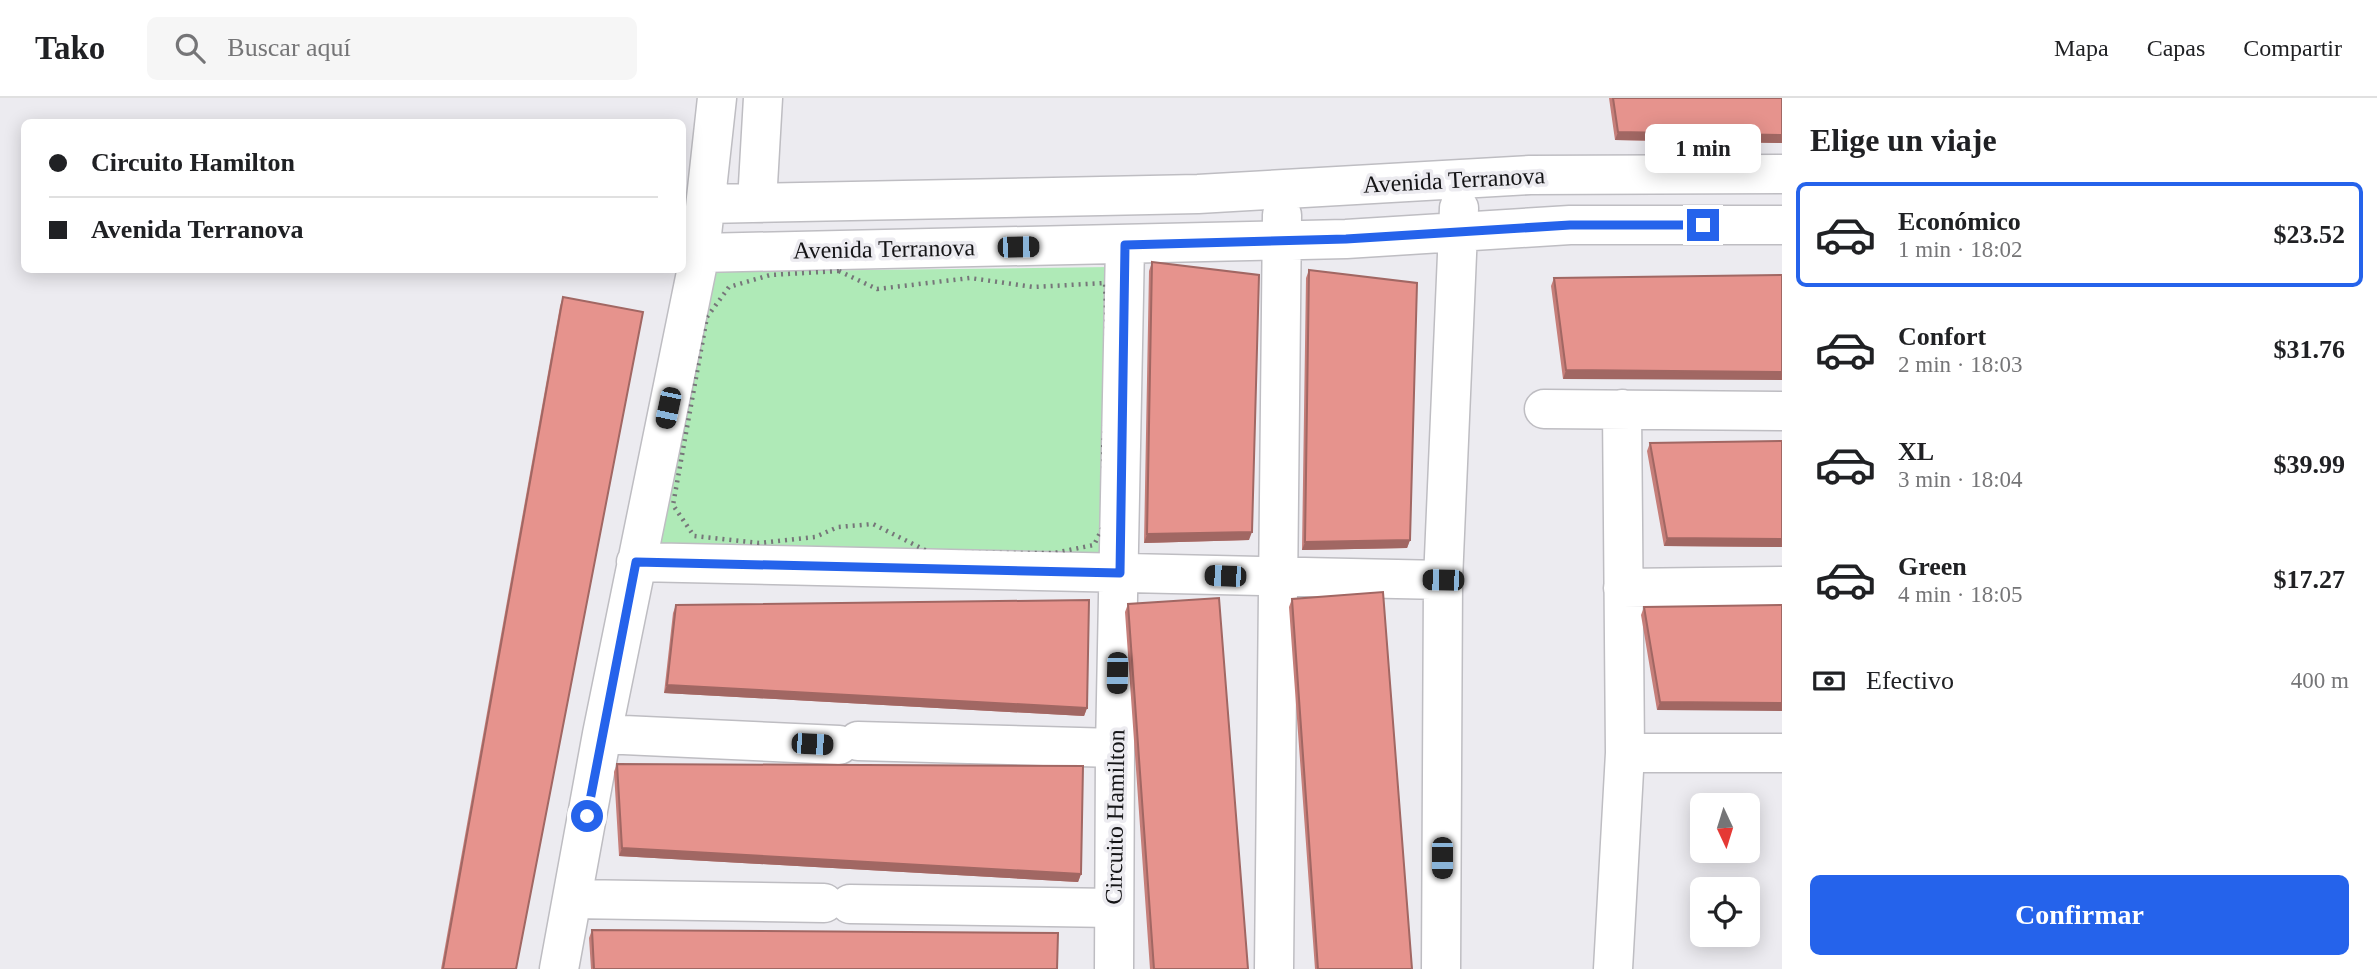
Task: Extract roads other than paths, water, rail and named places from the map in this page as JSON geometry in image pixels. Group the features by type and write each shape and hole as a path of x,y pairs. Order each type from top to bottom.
{"street":[{"path":"559,969 602,734 700,253 717,98"},
{"path":"757,202 763,98"},
{"name":"Avenida Terranova","path":"706,204 1198,194 1555,174 1782,174"},
{"path":"1441,969 1443,580 1459,232 1459,179"},
{"path":"1274,969 1282,189"},
{"name":"Avenida Terranova","path":"700,253 1282,240 1570,225 1782,225"},
{"name":"Circuito Hamilton","path":"1114,969 1115,748 1125,245"},
{"path":"1544,409 1782,411"},
{"path":"1613,969 1625,753 1622,409"},
{"path":"636,562 1443,580"},
{"path":"1623,588 1782,586"},
{"path":"602,734 848,743 1115,748"},
{"path":"1625,753 1782,753"},
{"path":"573,899 1113,908"}]}
